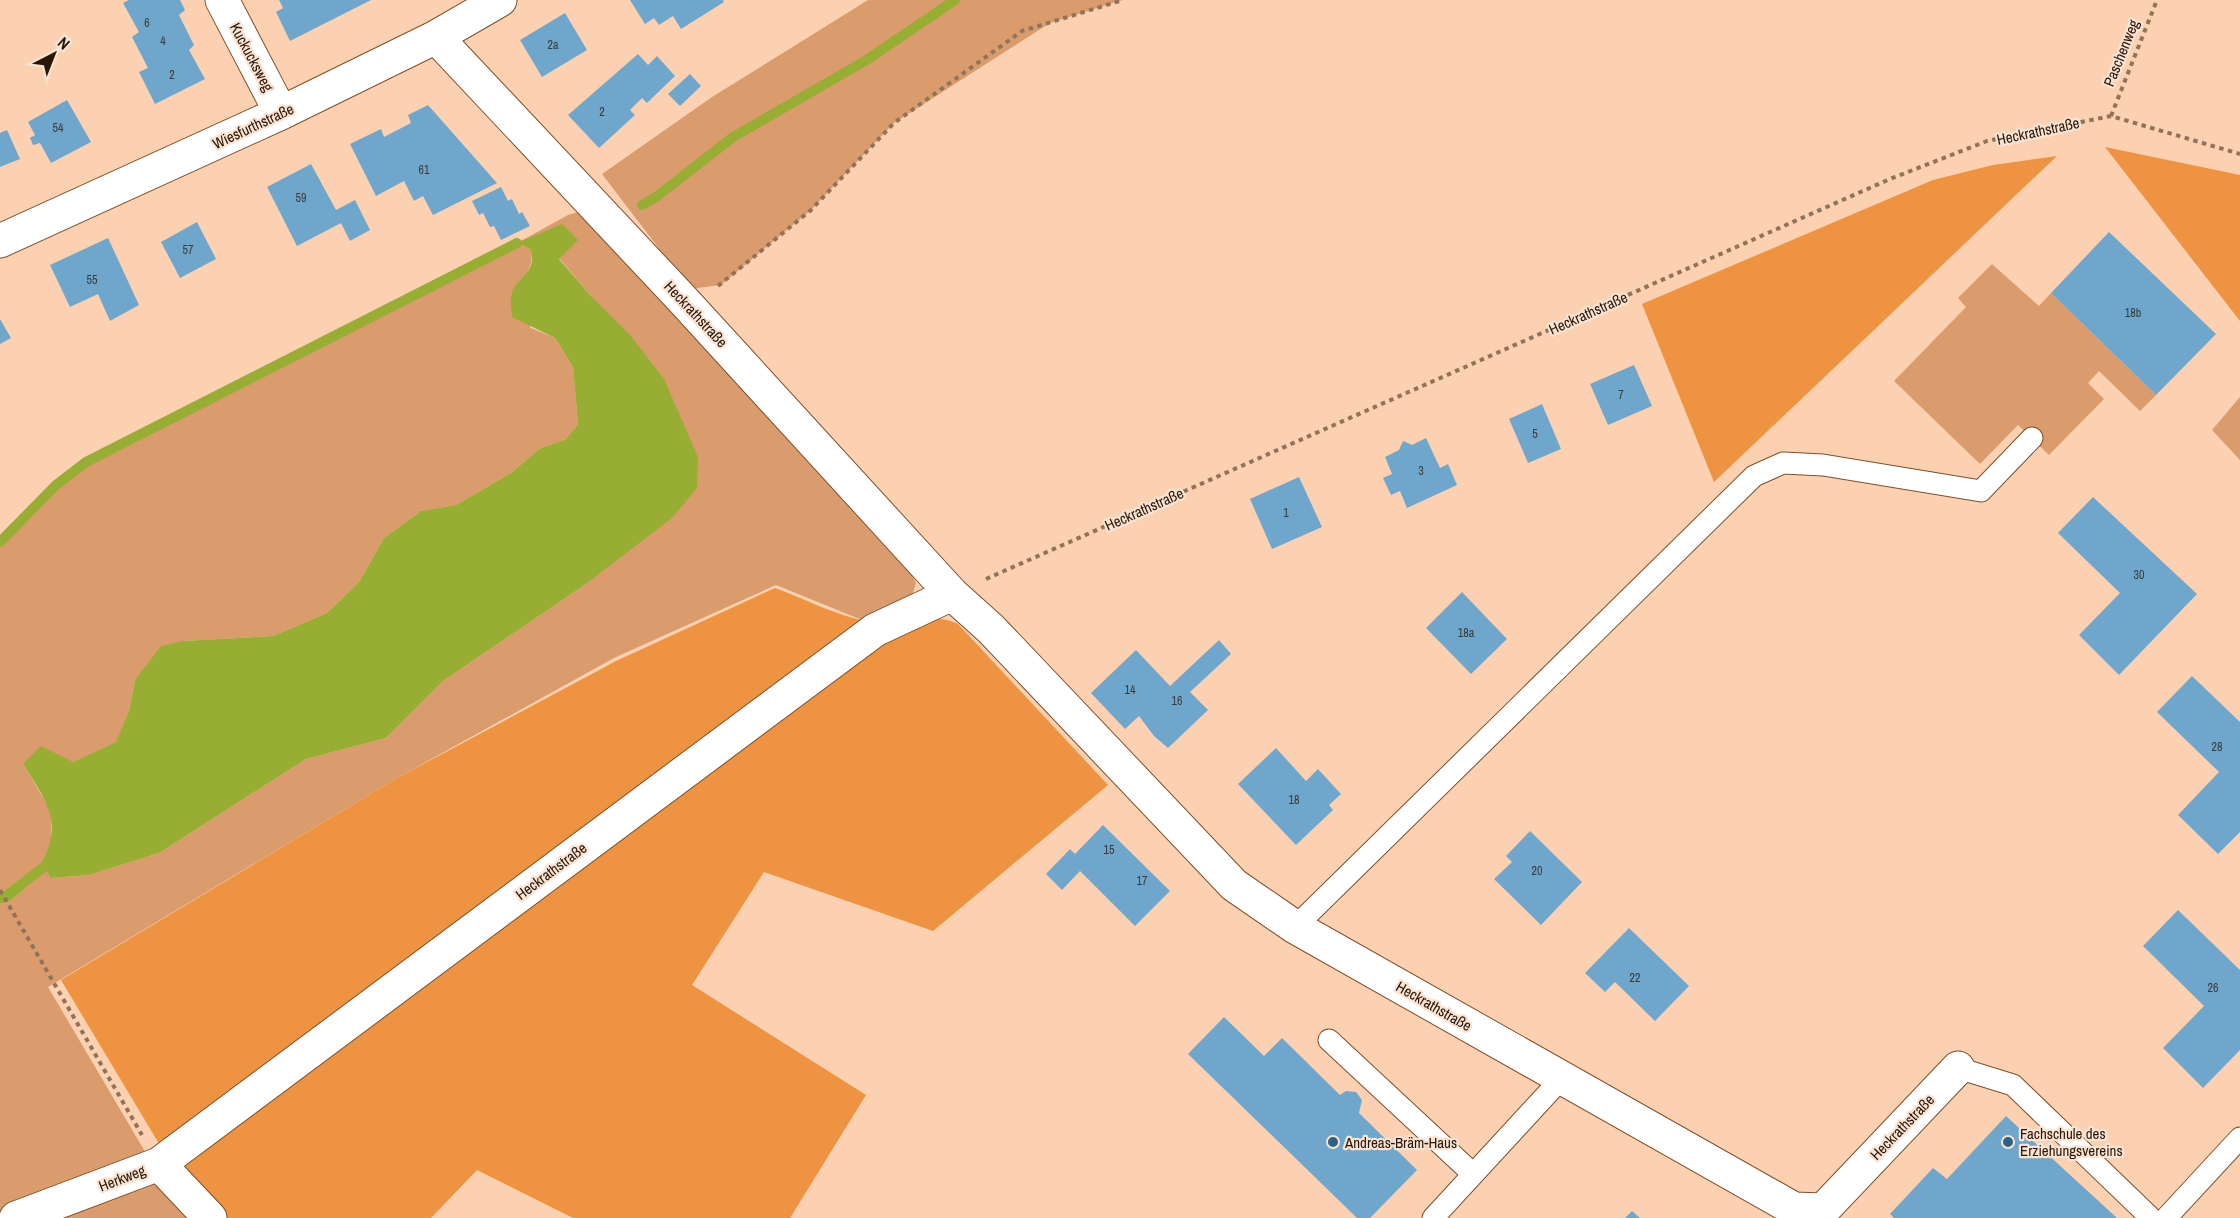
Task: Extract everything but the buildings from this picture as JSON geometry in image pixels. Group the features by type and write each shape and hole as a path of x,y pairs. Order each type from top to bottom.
{"street":[{"name":"Kuckucksweg","path":"222,0 281,113"},
{"name":"Wiesfurthstraße","path":"0,241 281,113 436,37 500,0"},
{"name":"Heckrathstraße","path":"436,37 683,300 952,594 991,629 1234,885 1295,927 1562,1078 1794,1214 1823,1210 1958,1068"},
{"name":"Heckrathstraße","path":"159,1164 874,630 952,594"},
{"name":"Herkweg","path":"16,1218 159,1164 210,1218"}],"lane":[{"path":"1295,927 1754,477 1783,463 1822,465 1981,491 2032,438"},
{"path":"1329,1040 1473,1174"},
{"path":"1958,1068 2013,1085 2151,1218"},
{"path":"1433,1218 1562,1078"},
{"path":"2166,1218 2240,1137"}],"path":[{"path":"683,300 721,285 810,210 894,123 1022,31 1123,0"},
{"name":"Paschenweg","path":"2111,116 2157,0"},
{"name":"Heckrathstraße","path":"952,594 1890,179 1988,141 2111,116 2240,154"},
{"path":"0,890 159,1164"}],"shaded area":[{"path":"868,0 1123,0 1050,23 894,123 811,210 721,285 690,289 602,174 712,97"},
{"path":"2105,147 2240,175 2240,321"},
{"path":"2057,156 1714,482 1642,304 1933,180 1993,165"},
{"path":"586,210 905,561 916,583 912,596 862,620 776,585 614,658 399,777 48,987 147,1155 0,1215 0,904 10,901 26,888 19,879 0,894 0,538 50,485 84,459 402,306 568,215","holes":["517,243 559,258 592,297 583,586 443,681 386,738 306,759 159,853 89,875 51,878 51,811 23,764 73,762 117,742 129,711 135,680 183,641 273,636 327,613 359,582 384,538 421,511 456,505 511,473 539,449 566,439 578,424 573,367 555,338 531,328 511,295 527,274 531,262 530,249"]},
{"path":"562,224 578,240 559,259 592,297 631,336 664,379 698,457 697,488 672,518 583,586 443,681 386,738 306,759 159,853 89,875 51,878 42,862 51,834 49,811 23,764 41,746 73,762 116,742 129,711 135,680 161,646 183,641 273,636 327,613 359,582 384,538 421,511 456,505 511,473 539,449 566,439 578,424 573,367 555,338 512,317 513,290 531,265 532,258 530,249 517,243"},
{"path":"1992,264 2039,306 2051,293 2156,395 2140,411 2099,371 2088,383 2104,399 2049,455 2018,425 1980,464 1894,381 1966,307 1958,298"},
{"path":"2240,397 2240,460 2212,430"},
{"path":"775,588 862,620 924,618 948,620 958,624 1108,785 933,931 764,872 692,985 866,1095 790,1218 573,1218 477,1170 431,1218 221,1218 173,1167 61,980 399,777 616,661"},
{"path":"19,879 26,888 10,901 0,904 0,894"},
{"path":"157,1182 191,1218 64,1218"}],"waterway":[{"path":"642,205 656,197 733,137 865,61 955,0"},
{"path":"0,542 56,485 86,462 517,243"},
{"path":"23,883 45,866"}],"place":[{"name":"Andreas-Bräm-Haus","path":"1333,1142"},
{"name":"Fachschule des Erziehungsvereins","path":"2008,1142"}]}
